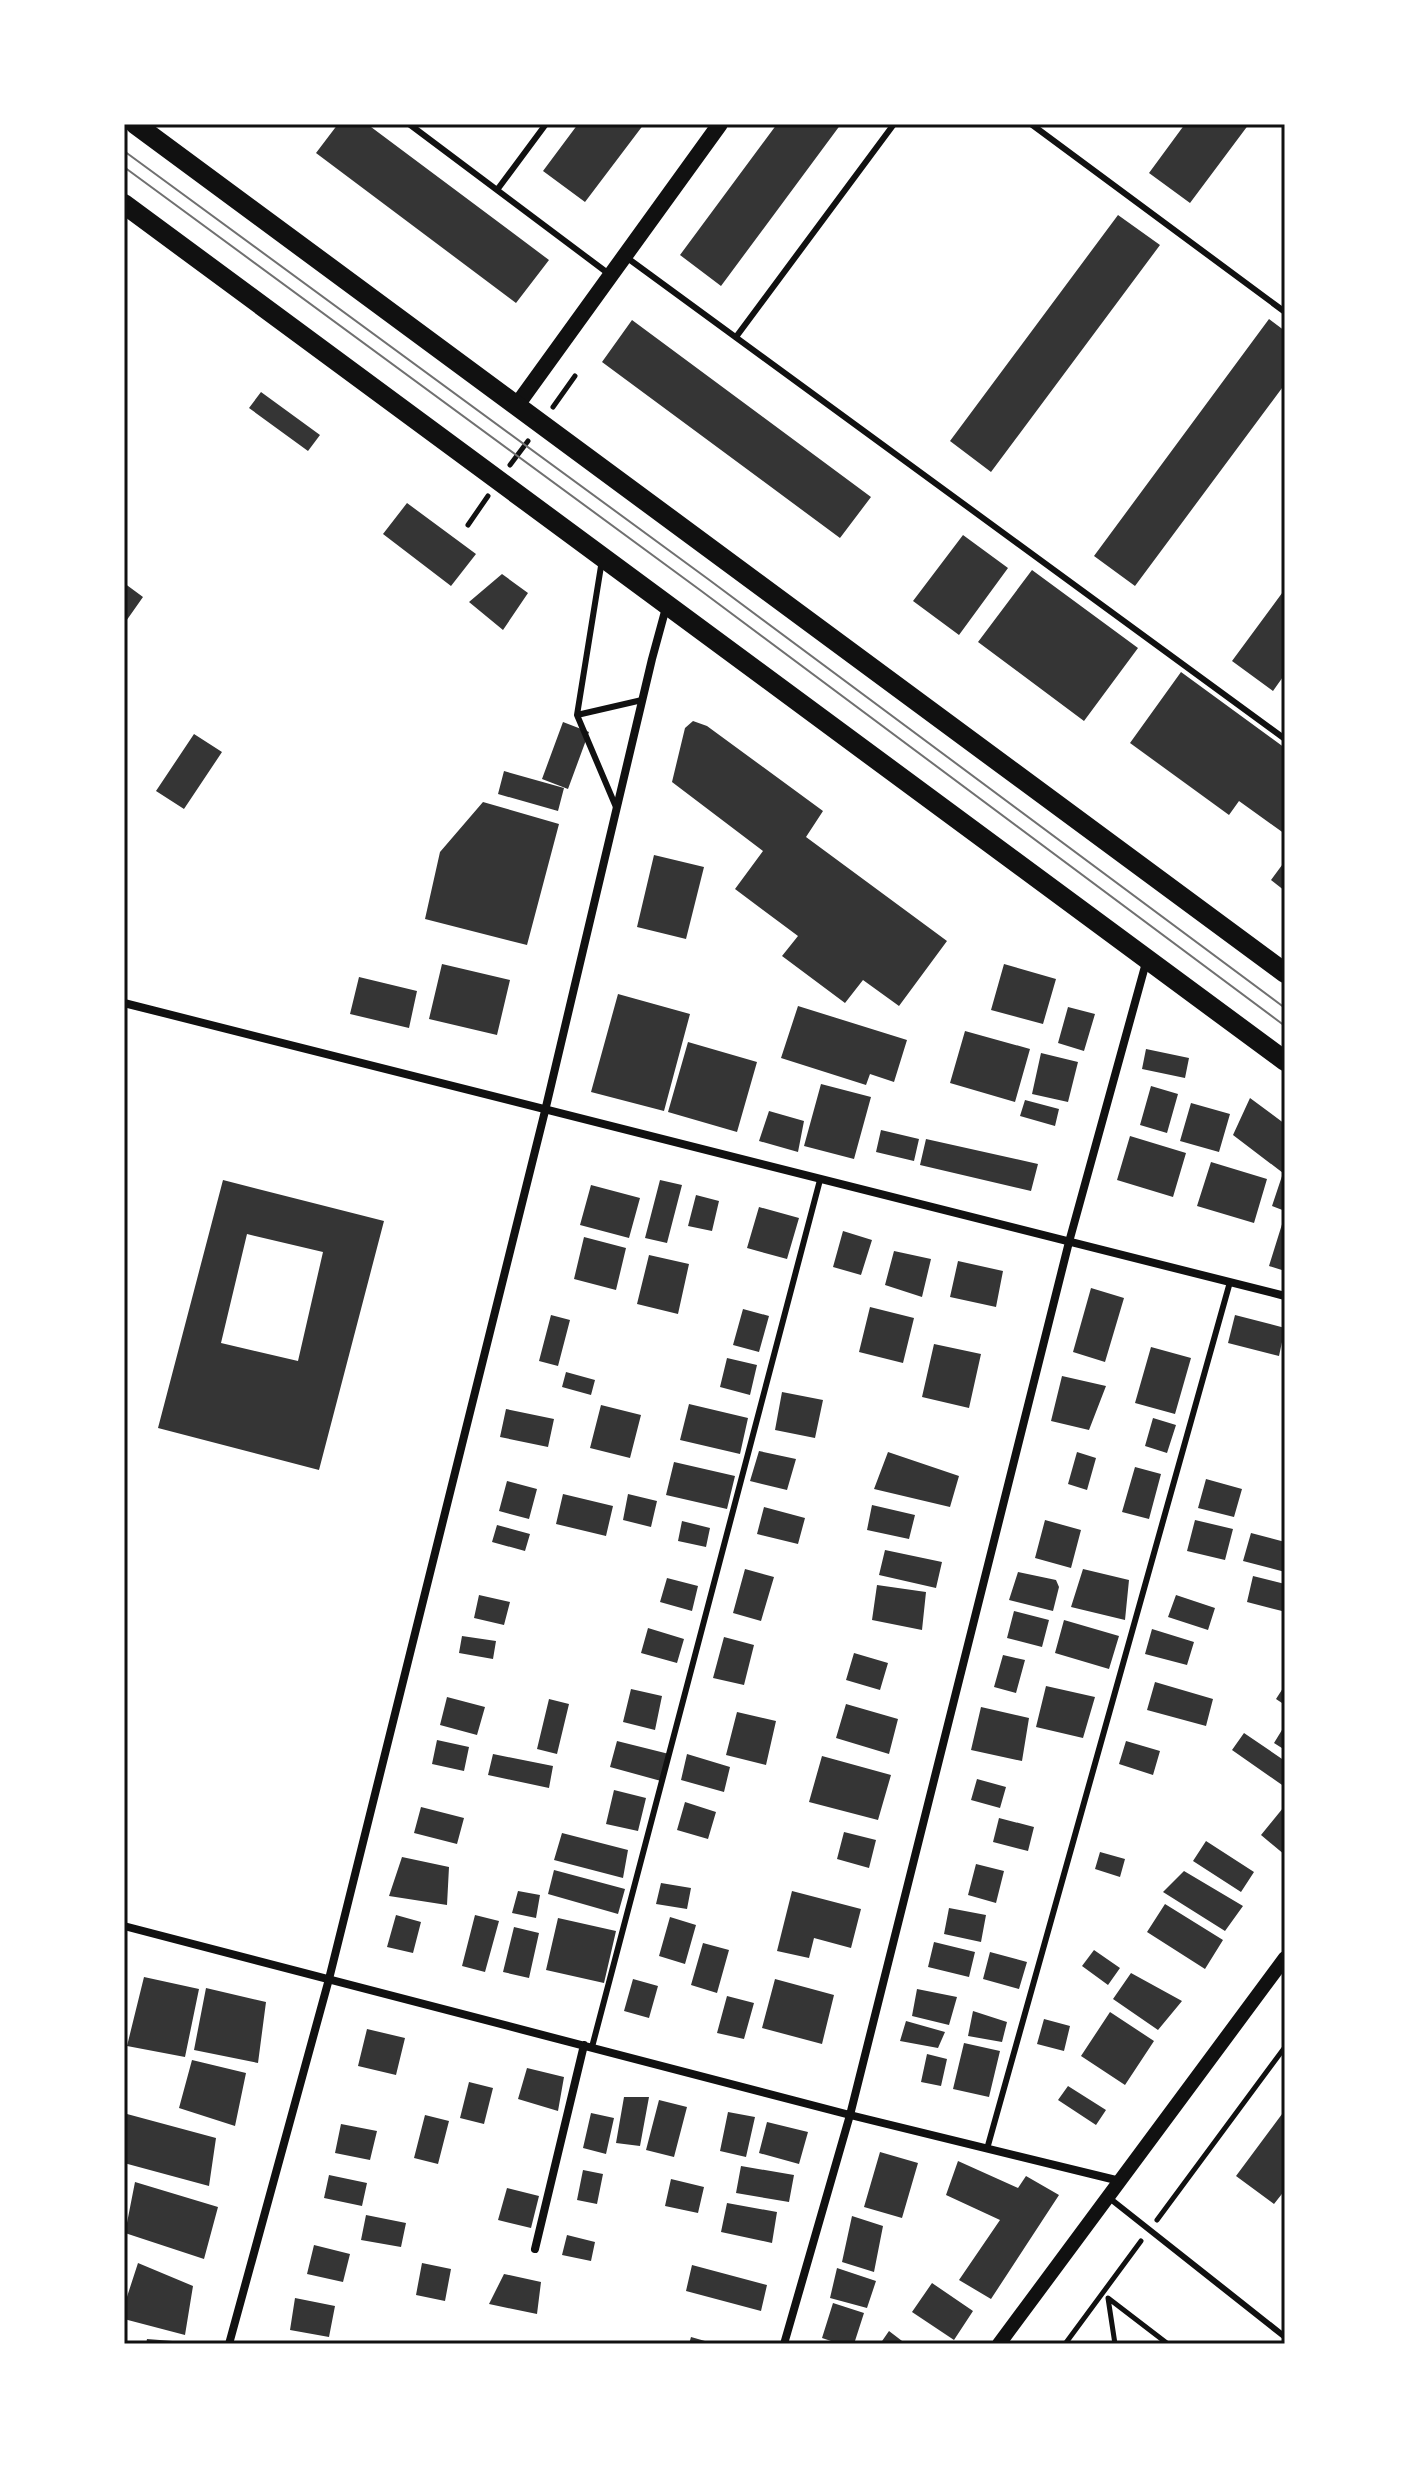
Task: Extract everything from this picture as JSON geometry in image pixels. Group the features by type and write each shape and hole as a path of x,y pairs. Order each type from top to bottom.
{"main road":[{"path":"135,124 1285,973"},
{"path":"517,405 720,124"},
{"path":"124,204 1285,1061"}],"street":[{"path":"229,2344 329,1979 545,1111 667,603"},
{"path":"784,2344 850,2115 1069,1242 1147,958"},
{"path":"124,1003 1285,1296"},
{"path":"124,1926 850,2115 1120,2181"},
{"path":"999,2344 1285,1958"},
{"path":"535,2249 588,2046"}],"lane":[{"path":"409,124 612,276"},
{"path":"497,190 546,124"},
{"path":"736,337 894,124"},
{"path":"1031,124 1285,312"},
{"path":"625,256 1285,739"},
{"path":"602,557 577,715 616,809"},
{"path":"577,715 642,700"},
{"path":"588,2046 820,1180"},
{"path":"987,2150 1230,1282"},
{"path":"1108,2197 1285,2337"}],"path":[{"path":"468,525 575,376"},
{"path":"1065,2344 1105,2296 1150,2229 1285,2047"},
{"path":"1105,2296 1115,2344"},
{"path":"1105,2296 1168,2344"}],"building":[{"path":"338,124 367,124 549,260 516,303 316,153"},
{"path":"578,124 644,124 585,202 543,171"},
{"path":"777,124 841,124 721,286 680,255"},
{"path":"1185,124 1249,124 1190,203 1149,173"},
{"path":"1118,215 1160,245 991,472 950,441"},
{"path":"1269,319 1285,331 1285,384 1135,586 1094,556"},
{"path":"632,320 871,497 840,538 602,362"},
{"path":"261,392 320,435 308,451 249,408"},
{"path":"407,503 476,554 451,586 383,534"},
{"path":"963,535 1008,568 959,635 913,601"},
{"path":"1032,570 1138,648 1084,721 978,642"},
{"path":"502,574 528,593 503,630 469,602"},
{"path":"124,583 143,597 124,624"},
{"path":"1285,589 1285,674 1273,691 1232,661"},
{"path":"1181,672 1285,748 1285,834 1239,801 1229,815 1130,743"},
{"path":"693,721 707,726 823,811 806,837 947,941 899,1006 863,980 845,1003 782,956 798,936 735,889 763,851 672,782 685,728"},
{"path":"563,722 589,732 568,789 542,779"},
{"path":"194,734 222,752 184,809 156,791"},
{"path":"504,771 564,788 558,811 498,794"},
{"path":"483,802 559,824 527,945 425,919 440,852"},
{"path":"654,855 704,867 686,939 637,927"},
{"path":"1285,861 1285,891 1271,880"},
{"path":"442,964 510,980 497,1035 429,1019"},
{"path":"1004,964 1056,979 1043,1024 991,1010"},
{"path":"359,977 417,991 409,1028 350,1014"},
{"path":"618,994 690,1014 664,1111 591,1092"},
{"path":"798,1006 907,1040 894,1082 870,1074 866,1085 781,1058"},
{"path":"1068,1007 1095,1014 1084,1051 1058,1043"},
{"path":"965,1031 1030,1049 1015,1102 950,1083"},
{"path":"688,1042 757,1062 737,1132 668,1112"},
{"path":"1146,1049 1189,1058 1185,1078 1142,1069"},
{"path":"1041,1053 1078,1062 1068,1102 1032,1094"},
{"path":"821,1084 871,1097 854,1159 804,1146"},
{"path":"1151,1086 1178,1094 1167,1133 1140,1125"},
{"path":"1250,1098 1285,1124 1285,1211 1272,1206 1283,1173 1233,1135"},
{"path":"1025,1100 1059,1109 1055,1126 1020,1116"},
{"path":"1191,1103 1230,1114 1219,1152 1180,1141"},
{"path":"769,1111 804,1121 798,1152 759,1141"},
{"path":"881,1130 919,1139 914,1161 876,1152"},
{"path":"1130,1136 1186,1153 1173,1197 1117,1180"},
{"path":"926,1139 1038,1164 1031,1191 920,1165"},
{"path":"1211,1162 1267,1179 1254,1223 1197,1206"},
{"path":"223,1180 384,1221 319,1470 158,1428","holes":["247,1234 323,1252 298,1361 221,1343"]},
{"path":"660,1180 682,1185 667,1243 645,1238"},
{"path":"591,1185 640,1198 629,1238 580,1225"},
{"path":"696,1195 719,1201 712,1231 688,1226"},
{"path":"759,1207 799,1218 787,1259 747,1248"},
{"path":"1285,1222 1285,1271 1269,1266"},
{"path":"843,1231 872,1240 861,1275 833,1267"},
{"path":"584,1237 626,1248 616,1290 574,1279"},
{"path":"894,1251 931,1259 922,1297 885,1285"},
{"path":"649,1255 689,1264 678,1314 637,1304"},
{"path":"958,1261 1003,1271 996,1307 950,1297"},
{"path":"1091,1288 1124,1298 1105,1362 1073,1352"},
{"path":"870,1307 914,1318 903,1363 859,1352"},
{"path":"743,1309 769,1316 759,1352 733,1345"},
{"path":"551,1315 570,1320 558,1366 539,1361"},
{"path":"1235,1315 1285,1328 1279,1356 1228,1343"},
{"path":"934,1344 981,1354 969,1408 922,1397"},
{"path":"1151,1347 1191,1358 1175,1414 1135,1403"},
{"path":"727,1358 757,1365 750,1395 720,1387"},
{"path":"566,1372 595,1380 591,1395 562,1387"},
{"path":"1062,1376 1106,1386 1089,1430 1051,1421"},
{"path":"782,1392 823,1400 815,1438 775,1430"},
{"path":"689,1404 748,1418 740,1454 680,1440"},
{"path":"601,1405 641,1415 630,1458 590,1448"},
{"path":"506,1409 554,1419 548,1447 500,1437"},
{"path":"1153,1418 1176,1425 1167,1453 1145,1446"},
{"path":"759,1451 796,1459 787,1490 750,1481"},
{"path":"888,1452 959,1476 950,1507 874,1489"},
{"path":"1077,1452 1096,1458 1087,1490 1068,1484"},
{"path":"674,1462 735,1476 727,1509 666,1495"},
{"path":"1135,1467 1161,1474 1149,1519 1122,1512"},
{"path":"1206,1479 1242,1489 1234,1517 1198,1508"},
{"path":"507,1481 537,1489 529,1519 499,1511"},
{"path":"563,1494 613,1506 606,1536 556,1524"},
{"path":"628,1494 657,1501 651,1527 623,1520"},
{"path":"872,1505 915,1515 909,1539 867,1530"},
{"path":"764,1507 805,1518 798,1544 757,1534"},
{"path":"1045,1520 1081,1530 1071,1568 1035,1558"},
{"path":"1195,1520 1233,1529 1225,1560 1187,1551"},
{"path":"682,1521 710,1528 706,1547 678,1541"},
{"path":"497,1525 530,1534 525,1551 492,1542"},
{"path":"1251,1533 1285,1542 1285,1572 1243,1561"},
{"path":"885,1550 942,1562 936,1588 879,1575"},
{"path":"745,1569 774,1577 761,1621 733,1613"},
{"path":"1083,1569 1129,1580 1125,1620 1071,1607"},
{"path":"1018,1572 1056,1580 1059,1587 1053,1611 1009,1600"},
{"path":"1253,1576 1285,1584 1282,1611 1247,1602"},
{"path":"667,1578 698,1586 692,1611 660,1602"},
{"path":"877,1585 926,1592 922,1630 872,1620"},
{"path":"479,1595 510,1602 504,1625 474,1618"},
{"path":"1176,1595 1215,1608 1208,1630 1168,1617"},
{"path":"1014,1611 1049,1620 1042,1647 1007,1638"},
{"path":"1064,1620 1119,1636 1109,1669 1055,1653"},
{"path":"648,1628 684,1639 677,1663 641,1653"},
{"path":"1152,1629 1194,1642 1187,1665 1145,1654"},
{"path":"462,1636 496,1641 493,1659 459,1653"},
{"path":"724,1637 754,1645 744,1685 713,1678"},
{"path":"854,1653 888,1663 880,1690 846,1680"},
{"path":"1003,1655 1025,1660 1016,1693 994,1687"},
{"path":"1155,1682 1213,1699 1206,1726 1147,1710"},
{"path":"1285,1685 1285,1705 1276,1699"},
{"path":"1046,1686 1095,1697 1083,1738 1036,1727"},
{"path":"631,1689 662,1696 655,1730 623,1722"},
{"path":"447,1697 485,1707 477,1735 440,1725"},
{"path":"549,1699 569,1704 557,1754 537,1749"},
{"path":"846,1704 898,1719 889,1754 836,1738"},
{"path":"981,1707 1029,1718 1022,1761 971,1750"},
{"path":"737,1712 776,1721 766,1765 726,1755"},
{"path":"1285,1725 1285,1750 1274,1743"},
{"path":"1244,1733 1285,1761 1285,1787 1232,1750"},
{"path":"437,1740 469,1747 464,1771 432,1764"},
{"path":"617,1741 669,1754 661,1781 610,1767"},
{"path":"1126,1741 1160,1751 1153,1775 1119,1764"},
{"path":"493,1754 553,1766 549,1788 488,1775"},
{"path":"687,1754 730,1767 724,1792 681,1780"},
{"path":"822,1756 891,1775 878,1820 809,1802"},
{"path":"977,1779 1006,1787 1000,1808 971,1800"},
{"path":"614,1790 646,1798 638,1831 606,1824"},
{"path":"685,1802 716,1812 708,1839 677,1830"},
{"path":"421,1807 464,1818 457,1844 414,1833"},
{"path":"1283,1808 1285,1810 1285,1855 1261,1835"},
{"path":"999,1818 1034,1827 1028,1851 993,1842"},
{"path":"844,1832 876,1840 869,1868 837,1859"},
{"path":"562,1833 628,1850 623,1878 554,1860"},
{"path":"1206,1841 1254,1872 1241,1892 1193,1861"},
{"path":"1100,1852 1125,1859 1120,1877 1095,1869"},
{"path":"402,1857 449,1867 447,1905 389,1896"},
{"path":"976,1864 1004,1871 996,1903 968,1895"},
{"path":"554,1870 625,1889 618,1914 548,1894"},
{"path":"1184,1871 1243,1906 1225,1931 1163,1892"},
{"path":"661,1883 691,1888 687,1909 656,1904"},
{"path":"518,1891 540,1895 536,1918 512,1913"},
{"path":"792,1891 861,1909 851,1948 814,1938 809,1958 777,1951"},
{"path":"1165,1904 1223,1940 1205,1969 1147,1932"},
{"path":"949,1908 986,1915 981,1942 944,1934"},
{"path":"396,1915 421,1922 413,1953 387,1947"},
{"path":"475,1915 499,1921 485,1972 462,1966"},
{"path":"670,1917 696,1925 685,1964 659,1956"},
{"path":"558,1918 616,1931 604,1983 546,1970"},
{"path":"514,1927 539,1933 529,1978 503,1972"},
{"path":"934,1942 975,1952 969,1977 928,1967"},
{"path":"703,1943 729,1950 717,1993 691,1985"},
{"path":"1094,1950 1120,1968 1108,1985 1082,1966"},
{"path":"990,1952 1027,1962 1019,1989 983,1979"},
{"path":"1131,1973 1182,2001 1158,2030 1113,1999"},
{"path":"144,1977 199,1989 185,2057 127,2046"},
{"path":"633,1979 658,1986 649,2018 624,2011"},
{"path":"775,1979 834,1995 822,2044 762,2028"},
{"path":"206,1988 266,2002 258,2063 194,2050"},
{"path":"917,1989 957,1997 949,2025 912,2016"},
{"path":"727,1996 754,2003 744,2039 717,2033"},
{"path":"973,2011 1007,2022 1002,2042 968,2036"},
{"path":"1110,2012 1154,2041 1125,2085 1081,2056"},
{"path":"1044,2019 1070,2026 1064,2051 1037,2044"},
{"path":"906,2021 945,2032 938,2048 900,2041"},
{"path":"367,2029 405,2038 396,2075 358,2066"},
{"path":"964,2043 1000,2051 989,2097 953,2089"},
{"path":"927,2054 947,2059 941,2086 921,2082"},
{"path":"192,2060 246,2073 235,2126 179,2108"},
{"path":"527,2068 564,2077 558,2111 518,2099"},
{"path":"469,2082 493,2088 484,2124 460,2118"},
{"path":"1068,2086 1106,2110 1096,2125 1058,2100"},
{"path":"624,2097 649,2097 640,2146 616,2143"},
{"path":"659,2100 687,2107 674,2157 646,2150"},
{"path":"1285,2110 1285,2190 1274,2204 1236,2176"},
{"path":"728,2112 755,2117 746,2157 720,2151"},
{"path":"591,2113 614,2118 606,2154 583,2148"},
{"path":"127,2114 216,2138 209,2186 124,2163"},
{"path":"425,2115 449,2121 438,2164 414,2158"},
{"path":"767,2122 808,2132 799,2164 759,2153"},
{"path":"341,2124 377,2131 370,2160 335,2153"},
{"path":"880,2152 918,2163 902,2218 864,2207"},
{"path":"958,2161 1018,2188 1026,2176 1059,2195 991,2299 959,2280 1000,2220 946,2195"},
{"path":"741,2166 794,2175 789,2202 736,2193"},
{"path":"583,2170 603,2174 597,2204 577,2200"},
{"path":"329,2175 367,2183 362,2206 324,2198"},
{"path":"671,2179 704,2187 698,2213 665,2206"},
{"path":"135,2182 218,2207 204,2259 125,2233"},
{"path":"507,2188 539,2196 531,2228 498,2220"},
{"path":"727,2203 777,2212 772,2243 721,2232"},
{"path":"366,2215 406,2223 401,2247 361,2240"},
{"path":"852,2216 883,2226 874,2272 842,2262"},
{"path":"567,2235 595,2242 591,2261 562,2255"},
{"path":"314,2245 350,2254 343,2282 307,2274"},
{"path":"138,2263 193,2286 185,2335 124,2319 124,2306"},
{"path":"422,2263 451,2269 445,2301 416,2295"},
{"path":"692,2265 767,2285 761,2311 686,2291"},
{"path":"837,2268 876,2281 867,2308 830,2298"},
{"path":"504,2274 541,2282 537,2314 489,2304"},
{"path":"932,2283 973,2311 954,2340 912,2312"},
{"path":"295,2298 335,2306 329,2337 290,2330"},
{"path":"833,2303 864,2313 854,2344 840,2344 822,2338"},
{"path":"889,2331 906,2344 880,2344"},
{"path":"691,2337 712,2343 712,2344 689,2344"},
{"path":"147,2339 185,2342 185,2344 146,2344"}],"tram line":[{"path":"124,151 708,579 1285,1008"},
{"path":"124,167 700,590 1285,1026"}]}
